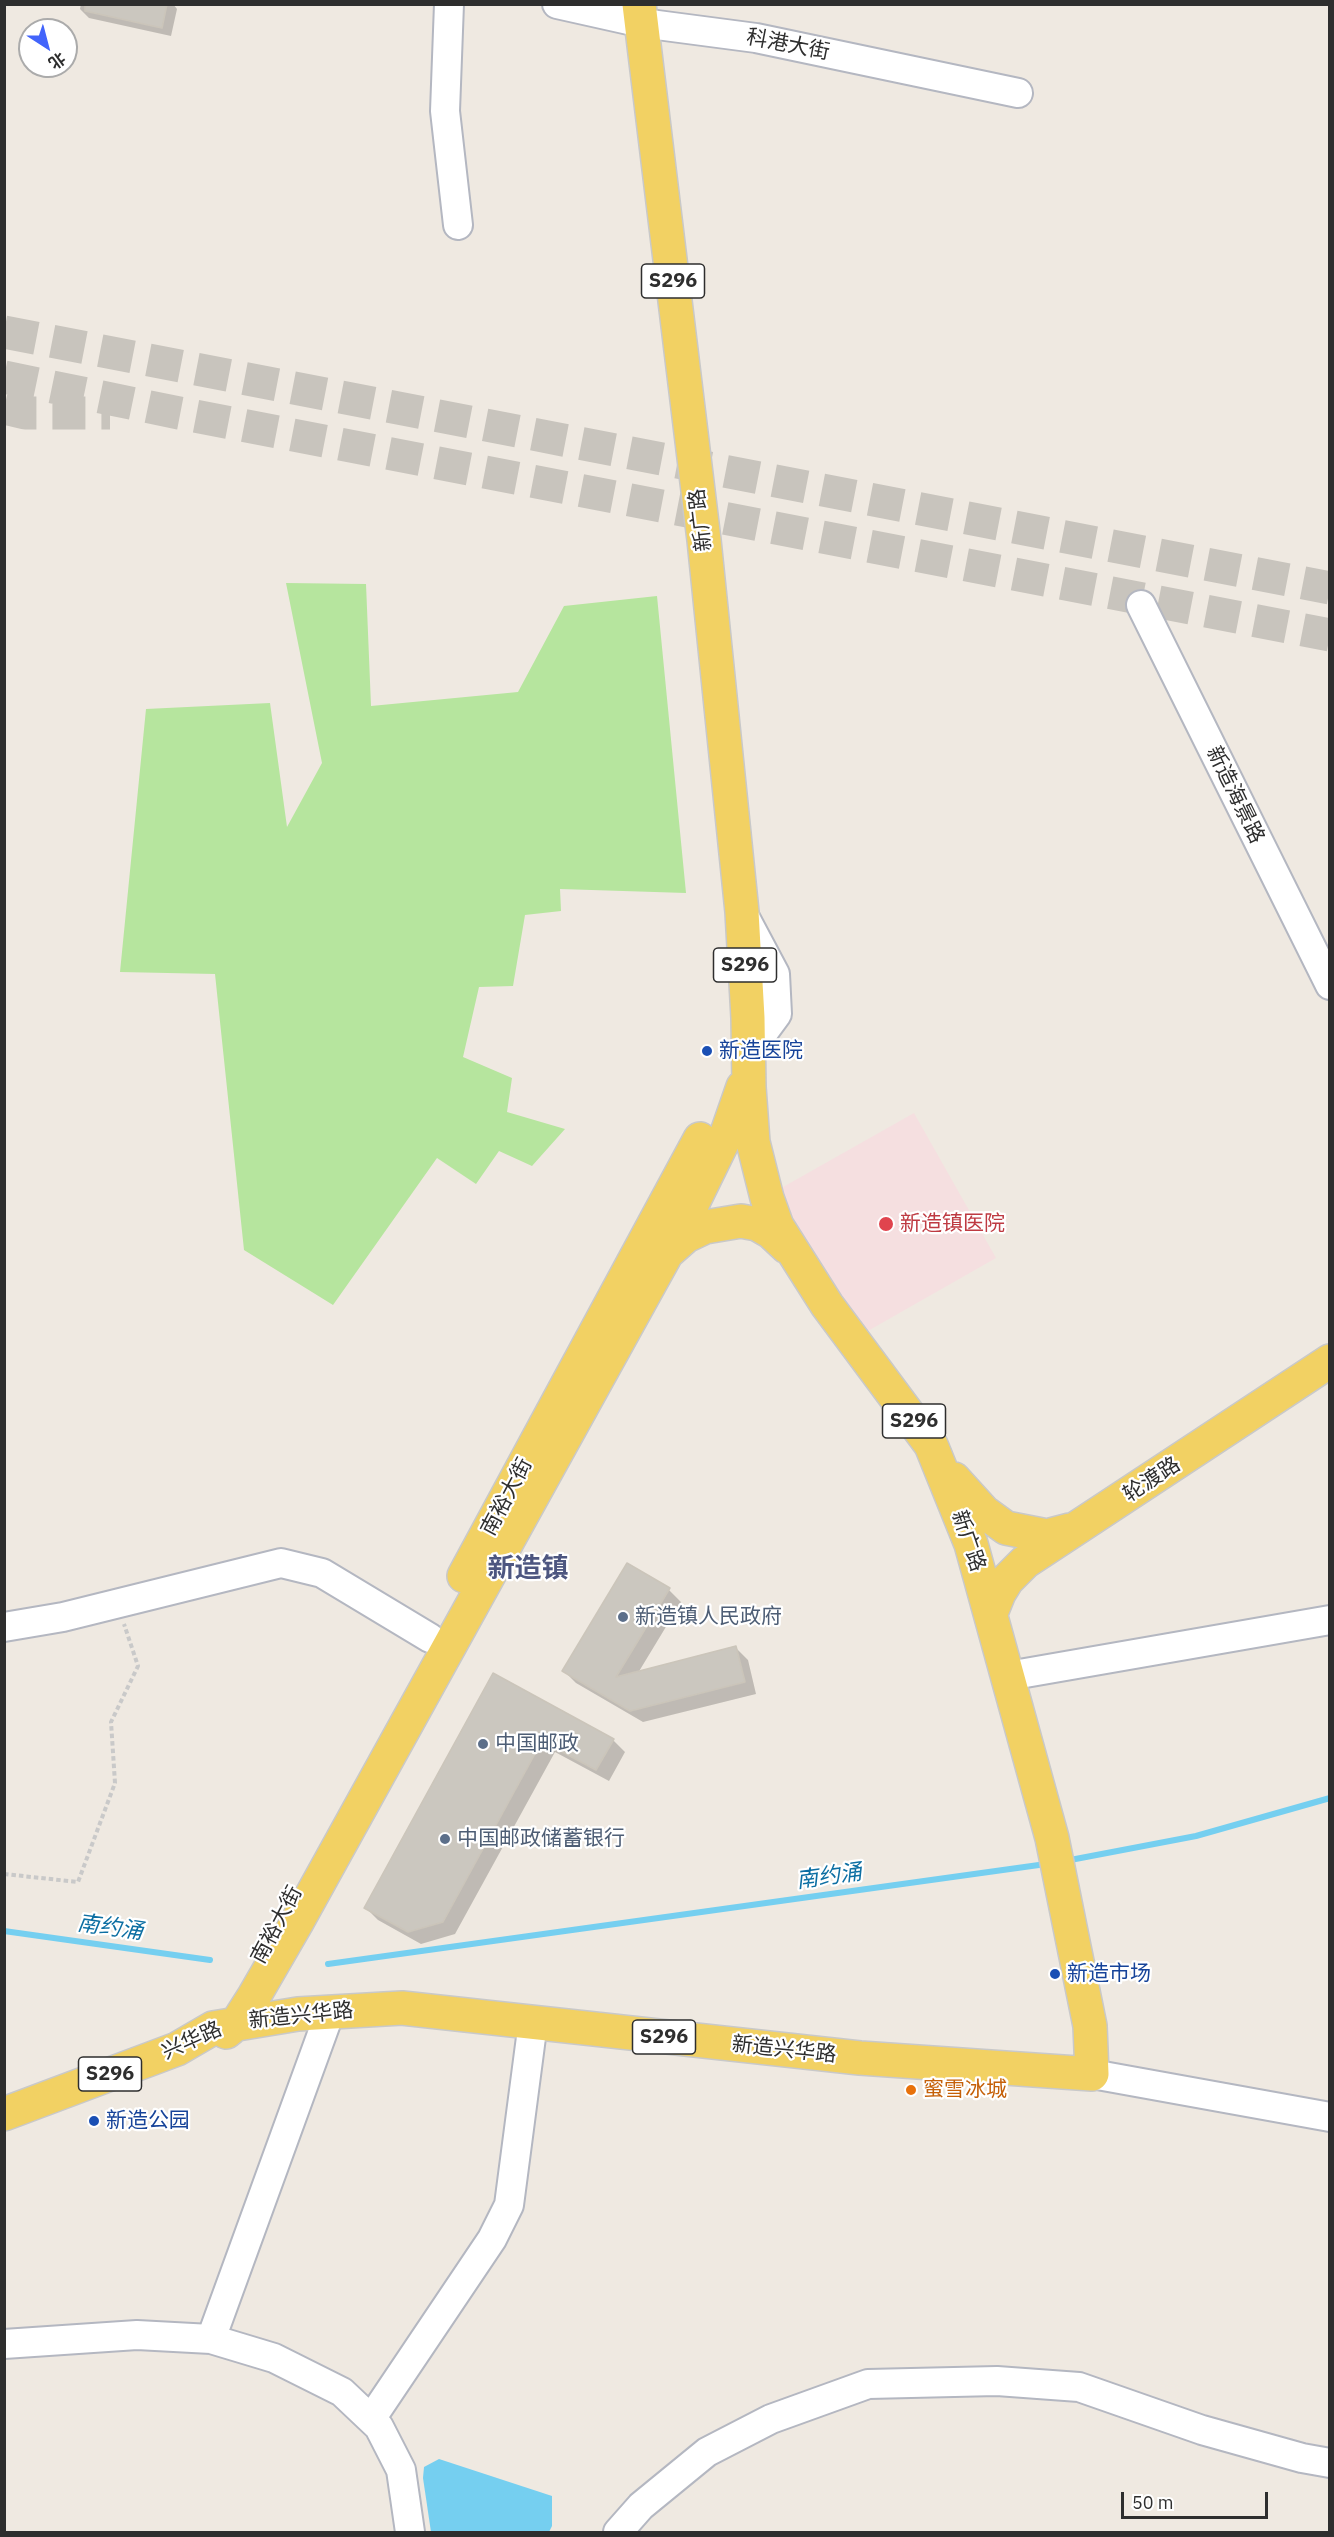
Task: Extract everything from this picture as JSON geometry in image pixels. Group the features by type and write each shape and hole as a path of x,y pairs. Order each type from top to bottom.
{"main road":[{"name":"新广路","path":"647,11 742,912 748,1018"},
{"name":"S296","path":"748,1018 749,1052"},
{"name":"南裕大街","path":"225,2025 228,2011 246,1983 708,1123 748,1018"},
{"name":"新广路","path":"749,1052 753,1142 767,1198 777,1226 826,1305 920,1428 939,1461 971,1544 1052,1838 1090,2026 1092,2074"},
{"name":"南裕大街","path":"225,2025 297,1922 667,1253 737,1108 749,1052"},
{"path":"667,1253 686,1236 705,1227 741,1221 757,1224 771,1232 792,1252"},
{"name":"轮渡路","path":"991,1613 999,1593 1014,1572 1036,1554 1329,1361"},
{"path":"939,1461 984,1512 1006,1527 1047,1536 1083,1525"},
{"name":"新造兴华路","path":"225,2025 330,2012 402,2008 860,2058 1092,2074"},
{"name":"兴华路","path":"4,2114 177,2049 225,2025"},
{"name":"兴华路","path":"4,2136 146,2082 216,2041 225,2025"}],"street":[{"path":"450,4 446,111 458,225"},
{"name":"科港大街","path":"557,4 647,11 756,38 1018,93"},
{"name":"新造海景路","path":"1141,605 1329,985"},
{"path":"742,912 775,974 777,1014 749,1052"},
{"path":"4,1627 63,1617 281,1563 322,1573 430,1638"},
{"path":"1008,1676 1329,1620"},
{"path":"211,2338 330,2012"},
{"path":"371,2419 492,2239 509,2205 533,2022"},
{"name":"新造兴华路","path":"1092,2074 1329,2117"},
{"path":"4,2344 137,2336 211,2338 274,2358 342,2392 379,2427 401,2470 410,2532"},
{"path":"618,2532 641,2506 707,2452 771,2419 868,2384 997,2381 1079,2387 1202,2430 1302,2458 1329,2463"}],"path":[{"path":"4,1874 78,1882 116,1783 111,1722 138,1666 117,1603"}],"shaded area":[{"name":"新造镇医院","path":"914,1113 996,1258 859,1336 776,1191"}],"green space":[{"path":"286,583 366,584 371,706 518,692 564,606 657,596 686,893 560,889 561,911 525,915 513,986 479,987 463,1057 512,1078 507,1112 565,1129 532,1166 499,1151 476,1184 437,1158 333,1305 244,1250 215,974 120,972 146,709 270,703 287,827 322,763"}],"water":[{"path":"439,2459 552,2496 552,2526 549,2532 431,2532 423,2478 424,2467"}],"building":[{"path":"85,4 167,4 162,28 85,11"},
{"name":"新造镇人民政府","path":"627,1563 670,1588 616,1677 736,1646 745,1682 630,1711 562,1671"},
{"name":"中国邮政储蓄银行","path":"493,1673 614,1739 596,1770 542,1741 443,1922 408,1932 364,1908"}],"waterway":[{"name":"南约涌","path":"1065,1861 1196,1836 1330,1798"},
{"name":"南约涌","path":"328,1964 1046,1864"},
{"name":"南约涌","path":"4,1931 210,1960"}],"tunnel":[{"path":"4,332 1330,588"},
{"path":"4,377 179,413 1330,635"},
{"path":"4,408 25,413 110,413"}],"place":[{"name":"新造医院","path":"707,1051"},
{"name":"新造镇医院","path":"886,1224"},
{"name":"新造镇人民政府","path":"623,1617"},
{"name":"中国邮政","path":"483,1744"},
{"name":"中国邮政储蓄银行","path":"445,1839"},
{"name":"新造市场","path":"1055,1974"},
{"name":"蜜雪冰城","path":"911,2090"},
{"name":"新造公园","path":"94,2121"}],"district":[{"name":"新造镇","path":"528,1569"}]}
